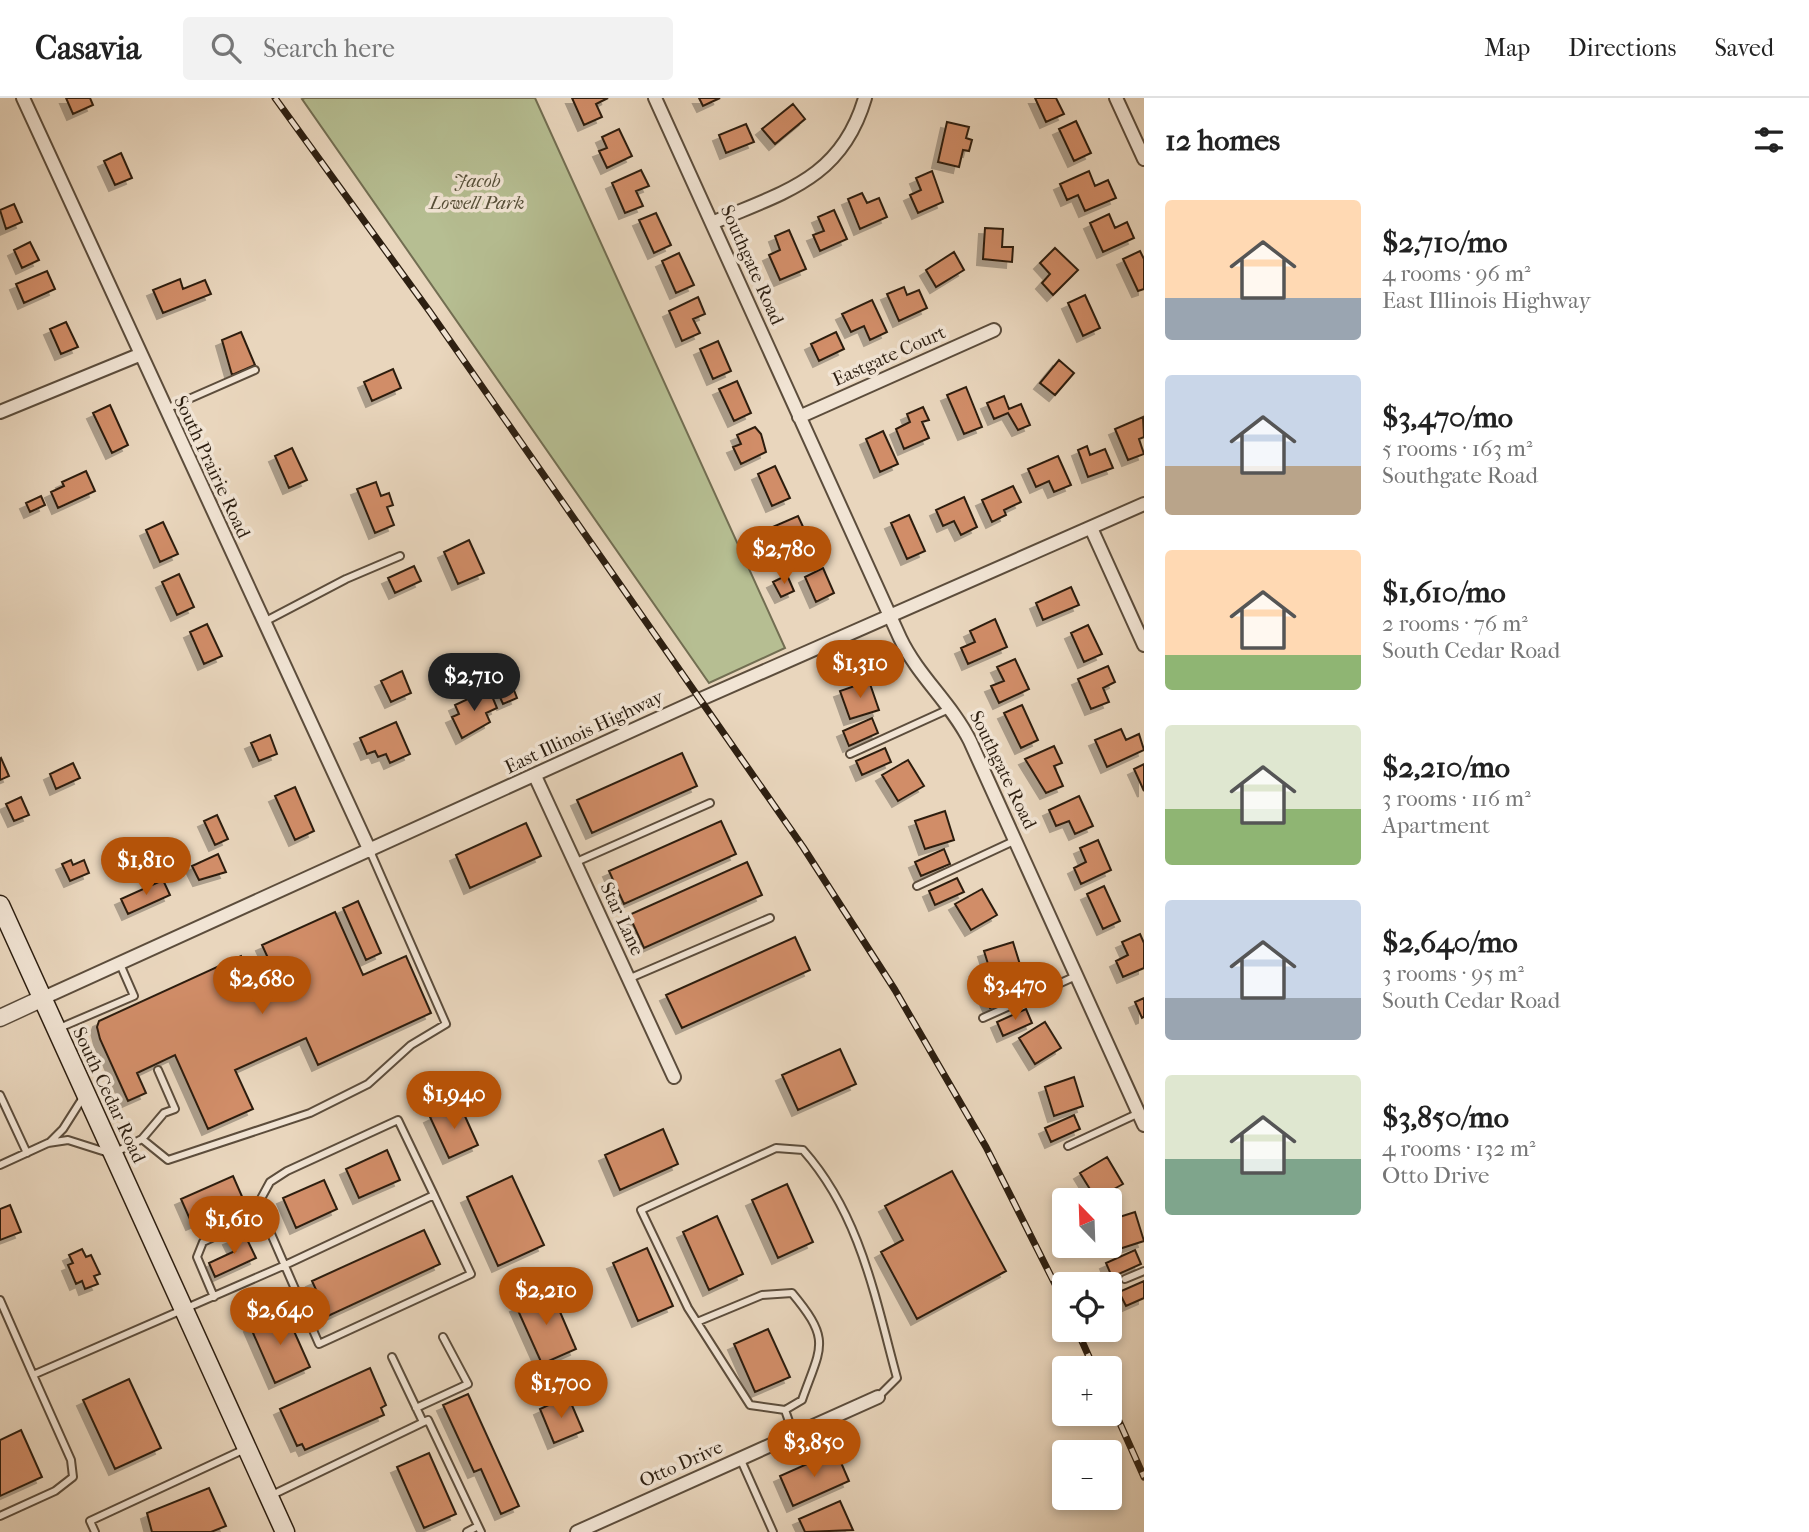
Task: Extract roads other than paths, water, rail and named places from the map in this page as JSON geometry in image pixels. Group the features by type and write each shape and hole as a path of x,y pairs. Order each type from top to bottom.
{"main road":[{"name":"South Cedar Road","path":"2,914 285,1532"}],"street":[{"name":"South Prairie Road","path":"23,98 164,410 370,851"},
{"name":"Southgate Road","path":"655,98 890,617 917,669 962,724 1141,1119"},
{"path":"712,223 795,186 823,169 846,145 858,121 865,98"},
{"path":"1116,98 1144,159"},
{"name":"Eastgate Court","path":"799,417 994,330"},
{"path":"0,412 139,355"},
{"name":"East Illinois Highway","path":"41,999 701,699 1144,504"},
{"path":"1091,528 1144,645"},
{"name":"Star Lane","path":"536,776 674,1077"},
{"path":"0,1018 41,999"},
{"name":"Otto Drive","path":"576,1532 878,1397"}],"lane":[{"path":"164,410 256,370"},
{"path":"263,623 346,579 400,556"},
{"path":"850,754 950,708"},
{"path":"574,863 710,803"},
{"path":"917,886 1016,840"},
{"path":"142,1139 169,1160 310,1113 368,1084 411,1045 446,1024 370,851"},
{"path":"628,978 770,918"},
{"path":"56,1030 134,996 119,963"},
{"path":"983,1018 1077,975"},
{"path":"0,1165 48,1143 68,1140 112,1154 142,1139 164,1112 175,1110 158,1070"},
{"path":"48,1143 63,1129 85,1094"},
{"path":"0,1095 27,1153"},
{"path":"1068,1146 1141,1119"},
{"path":"398,1120 471,1274 319,1344 262,1214 258,1204 270,1182 398,1120"},
{"path":"697,1322 762,1295 792,1293 814,1319 821,1347 802,1400 785,1410 750,1405 697,1322 641,1210 776,1148 803,1150 827,1177 859,1240 897,1378 878,1397"},
{"path":"33,1375 284,1266 433,1195"},
{"path":"214,1297 197,1257 203,1242 262,1214"},
{"path":"1125,1279 1144,1271"},
{"path":"0,1300 71,1460 74,1477 55,1491 0,1516"},
{"path":"416,1408 468,1384 443,1337"},
{"path":"392,1357 423,1422"},
{"path":"785,1410 793,1433"},
{"path":"269,1497 428,1419 480,1529 467,1532"},
{"path":"95,1532 90,1521 247,1448"},
{"path":"740,1458 773,1532"}],"railway":[{"path":"275,98 430,312 803,847 895,990 986,1147 1052,1278"},
{"path":"1082,1342 1089,1356"},
{"path":"1121,1426 1144,1477"}],"park label":[{"name":"Jacob Lowell Park","path":"477,192"}]}
